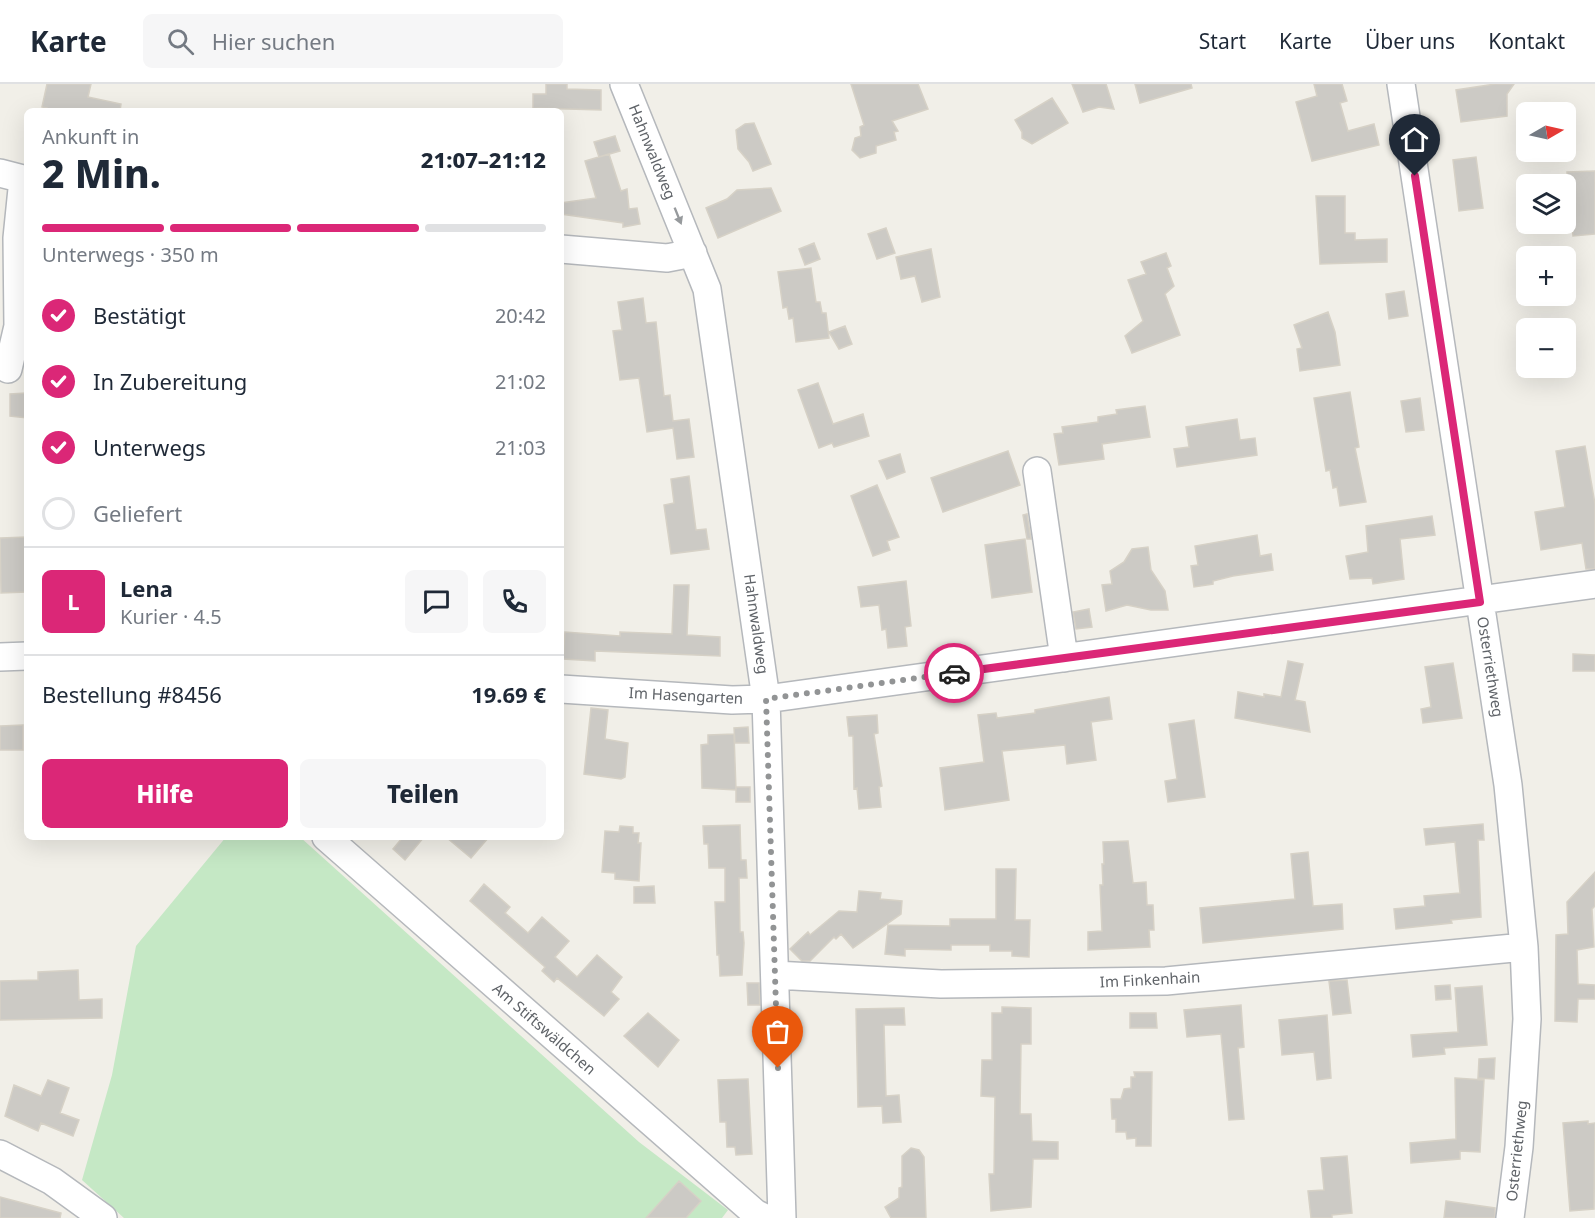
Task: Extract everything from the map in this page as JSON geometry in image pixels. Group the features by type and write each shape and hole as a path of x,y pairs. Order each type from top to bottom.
{"street":[{"name":"Hahnwaldweg","path":"624,84 693,253 711,309 766,699 782,1218"},
{"name":"Osterriethweg","path":"1401,84 1508,785 1524,947 1527,1019 1519,1147 1510,1218"},
{"path":"8,369 18,326 17,177"},
{"path":"564,249 667,258 693,253"},
{"path":"1037,471 1064,658"},
{"name":"Im Hasengarten","path":"564,689 732,700 766,699 1480,602 1595,584"},
{"path":"0,657 24,656"},
{"name":"Am Stiftswäldchen","path":"329,840 755,1213 765,1218"},
{"name":"Im Finkenhain","path":"775,975 941,984 1166,981 1524,947"},
{"path":"0,1154 52,1180 103,1218"}],"green space":[{"path":"224,840 303,840 639,1142 728,1210 722,1218 124,1218 82,1180 112,1075 136,946"}],"building":[{"path":"47,84 91,84 88,97 121,104 120,108 42,107"},
{"path":"546,84 567,84 567,89 601,90 601,110 533,108 533,94 546,94"},
{"path":"851,84 918,84 928,109 892,121 898,131 894,132 896,140 876,146 876,153 860,158 852,150 855,138 861,136 860,127 864,125"},
{"path":"1072,84 1106,84 1114,109 1099,107 1083,112"},
{"path":"1135,84 1191,84 1192,88 1140,103"},
{"path":"1314,84 1342,84 1347,101 1340,103 1348,131 1374,124 1379,145 1312,161 1296,102 1317,96"},
{"path":"1495,84 1514,84 1507,94 1507,116 1461,122 1456,90"},
{"path":"1052,98 1068,123 1032,144 1022,138 1022,132 1015,120"},
{"path":"754,123 771,164 753,171 738,149 736,130 745,124"},
{"path":"615,136 620,151 599,157 594,142"},
{"path":"609,154 621,191 627,189 629,209 637,208 640,224 623,227 623,223 564,214 564,203 596,198 585,161"},
{"path":"1476,157 1483,208 1459,211 1453,160"},
{"path":"1595,171 1595,234 1573,236 1576,234 1576,174 1567,174 1567,172"},
{"path":"771,188 781,211 718,238 706,208 727,199 737,190"},
{"path":"1316,196 1345,196 1345,233 1355,233 1355,240 1387,239 1387,262 1320,264"},
{"path":"886,228 895,253 877,259 868,234"},
{"path":"814,243 820,259 805,265 799,249"},
{"path":"931,249 940,297 922,302 915,276 901,279 896,257"},
{"path":"1166,253 1171,266 1167,268 1174,286 1165,294 1180,335 1132,353 1125,336 1143,321 1128,280 1146,274 1141,262"},
{"path":"811,268 816,302 820,302 822,313 826,313 829,338 796,342 793,318 789,319 787,307 783,308 778,272"},
{"path":"1404,291 1408,316 1389,319 1386,294"},
{"path":"643,298 646,323 656,322 664,396 670,395 673,421 689,419 694,457 677,459 673,428 647,432 639,378 620,380 613,331 622,330 618,302"},
{"path":"1328,312 1335,332 1340,365 1300,371 1297,349 1302,348 1294,325"},
{"path":"845,326 852,344 839,349 829,332"},
{"path":"818,383 833,424 863,414 869,436 834,447 832,443 819,448 798,390"},
{"path":"1350,392 1359,447 1355,448 1366,502 1340,506 1337,487 1333,488 1330,470 1326,471 1314,398"},
{"path":"24,393 24,418 10,416 10,394"},
{"path":"1420,398 1424,430 1406,432 1401,401"},
{"path":"1145,406 1150,437 1102,444 1104,459 1059,465 1054,434 1063,433 1062,427 1098,422 1098,417 1117,414 1116,410"},
{"path":"1237,419 1240,440 1255,438 1257,455 1177,467 1174,449 1189,447 1186,427"},
{"path":"1585,446 1595,504 1595,569 1586,569 1582,543 1541,550 1535,512 1565,507 1556,451"},
{"path":"1008,451 1020,485 943,512 931,478"},
{"path":"900,454 905,472 887,479 879,461"},
{"path":"689,476 696,530 706,529 709,549 671,554 664,505 674,503 671,479"},
{"path":"877,485 899,537 887,541 890,550 873,556 851,496"},
{"path":"1027,514 1031,539 1027,539 1023,515"},
{"path":"1432,516 1435,535 1400,539 1404,579 1373,584 1372,578 1350,579 1346,556 1368,552 1366,526"},
{"path":"1257,535 1260,556 1271,554 1273,570 1233,576 1213,581 1213,584 1194,587 1191,566 1198,565 1195,546"},
{"path":"24,537 24,592 1,593 0,538"},
{"path":"1025,539 1032,592 992,598 985,545"},
{"path":"1148,547 1151,570 1165,591 1168,610 1151,610 1127,605 1106,611 1102,585 1112,584 1110,571 1124,562 1132,549"},
{"path":"906,581 911,626 905,627 907,646 888,648 886,629 882,630 879,605 861,607 858,587"},
{"path":"674,585 689,585 687,635 720,637 720,656 595,651 595,661 564,659 565,632 620,636 620,632 672,634"},
{"path":"1089,609 1092,627 1076,629 1073,612"},
{"path":"1573,654 1595,655 1595,671 1573,671"},
{"path":"1288,661 1303,664 1295,700 1305,702 1310,732 1235,718 1238,692 1264,697 1264,694 1281,697"},
{"path":"1453,663 1462,718 1423,723 1421,709 1431,707 1425,667"},
{"path":"1109,697 1112,719 1091,722 1096,760 1067,764 1065,745 1002,751 1009,800 945,810 940,768 984,762 978,715 996,713 997,718 1035,713 1035,710"},
{"path":"591,708 608,710 605,739 628,743 625,777 621,779 584,774"},
{"path":"877,715 878,733 874,734 882,786 879,787 881,807 859,809 857,788 854,789 853,736 849,736 847,717"},
{"path":"1194,720 1205,797 1168,802 1165,781 1177,779 1169,724"},
{"path":"23,725 23,750 0,750 0,726"},
{"path":"748,727 749,743 735,743 734,728"},
{"path":"734,734 736,790 702,788 701,745 708,744 708,735"},
{"path":"736,787 750,787 750,802 736,802"},
{"path":"1483,824 1484,840 1478,840 1481,917 1451,920 1452,923 1396,929 1394,909 1425,906 1424,896 1460,893 1455,842 1426,845 1424,829"},
{"path":"740,825 741,860 746,860 747,878 739,878 740,932 743,932 744,943 742,975 720,976 715,902 725,902 725,868 709,868 708,844 704,844 703,826"},
{"path":"620,826 633,827 633,833 639,833 638,843 641,843 639,881 615,879 615,873 602,872 605,831 619,832"},
{"path":"400,840 422,840 405,860 393,849"},
{"path":"450,840 486,840 471,858"},
{"path":"1128,841 1133,883 1146,882 1147,905 1153,905 1154,930 1149,930 1150,947 1088,950 1088,932 1102,931 1100,885 1103,885 1103,842"},
{"path":"1308,852 1313,906 1342,904 1343,929 1203,943 1200,908 1295,899 1291,854"},
{"path":"996,869 1016,869 1015,920 1030,920 1029,957 1012,956 1012,951 990,951 990,945 951,945 951,950 905,949 905,956 885,954 888,925 950,926 950,919 996,919"},
{"path":"1595,872 1595,906 1592,909 1594,947 1577,950 1578,984 1595,985 1595,999 1578,999 1577,1022 1555,1021 1556,935 1568,934 1567,902"},
{"path":"484,884 510,907 505,913 528,933 542,917 569,941 555,957 577,977 597,955 622,977 611,992 619,999 604,1016 557,978 554,982 542,971 545,967 470,901"},
{"path":"654,886 655,903 634,903 634,887"},
{"path":"859,891 881,893 880,899 902,901 901,914 853,948 841,934 836,939 834,937 810,961 802,961 790,949 808,932 810,935 839,911 857,912"},
{"path":"78,970 79,1000 102,999 102,1018 0,1020 0,981 38,980 38,972"},
{"path":"1347,980 1351,1013 1333,1015 1329,981"},
{"path":"747,983 759,983 760,1005 748,1005"},
{"path":"1450,985 1451,999 1436,1000 1435,986"},
{"path":"1482,986 1487,1045 1444,1048 1445,1054 1413,1057 1411,1035 1458,1032 1455,988"},
{"path":"1241,1005 1244,1047 1238,1048 1244,1119 1229,1120 1221,1034 1187,1037 1184,1010"},
{"path":"1002,1007 1031,1008 1031,1044 1021,1044 1020,1114 1031,1114 1032,1141 1058,1142 1058,1159 1033,1159 1031,1207 991,1211 989,1174 994,1174 995,1097 981,1096 982,1060 992,1060 992,1013 1002,1013"},
{"path":"904,1008 905,1025 884,1025 886,1096 899,1095 901,1122 883,1123 882,1106 858,1107 856,1009"},
{"path":"648,1013 679,1040 658,1067 624,1036"},
{"path":"1130,1013 1156,1013 1157,1028 1130,1028"},
{"path":"1327,1015 1331,1078 1317,1080 1314,1052 1282,1055 1279,1020"},
{"path":"1495,1058 1494,1079 1478,1078 1479,1059"},
{"path":"1134,1072 1152,1072 1151,1146 1136,1146 1136,1138 1127,1139 1126,1132 1116,1132 1116,1119 1112,1119 1111,1099 1121,1099 1124,1089 1131,1088 1131,1077 1135,1077"},
{"path":"1455,1078 1484,1080 1480,1152 1460,1151 1460,1159 1411,1163 1410,1143 1456,1139"},
{"path":"748,1079 752,1154 736,1155 735,1147 727,1147 726,1122 720,1122 718,1080"},
{"path":"48,1080 69,1088 60,1113 79,1120 73,1136 41,1123 38,1131 5,1116 14,1085 41,1096"},
{"path":"1588,1121 1588,1124 1595,1123 1594,1209 1570,1211 1563,1123"},
{"path":"911,1148 919,1150 924,1157 926,1218 891,1218 885,1207 899,1198 899,1188 902,1187 902,1156"},
{"path":"1347,1156 1352,1213 1332,1215 1332,1218 1311,1218 1308,1191 1324,1190 1321,1158"},
{"path":"679,1181 701,1201 686,1218 646,1218"},
{"path":"0,1197 61,1213 60,1218 0,1218"},
{"path":"1446,1201 1495,1208 1495,1218 1444,1218"}],"way so far":[{"path":"778,1068 766,699 954,673"}],"route":[{"path":"954,673 1480,602 1415,176"}]}
